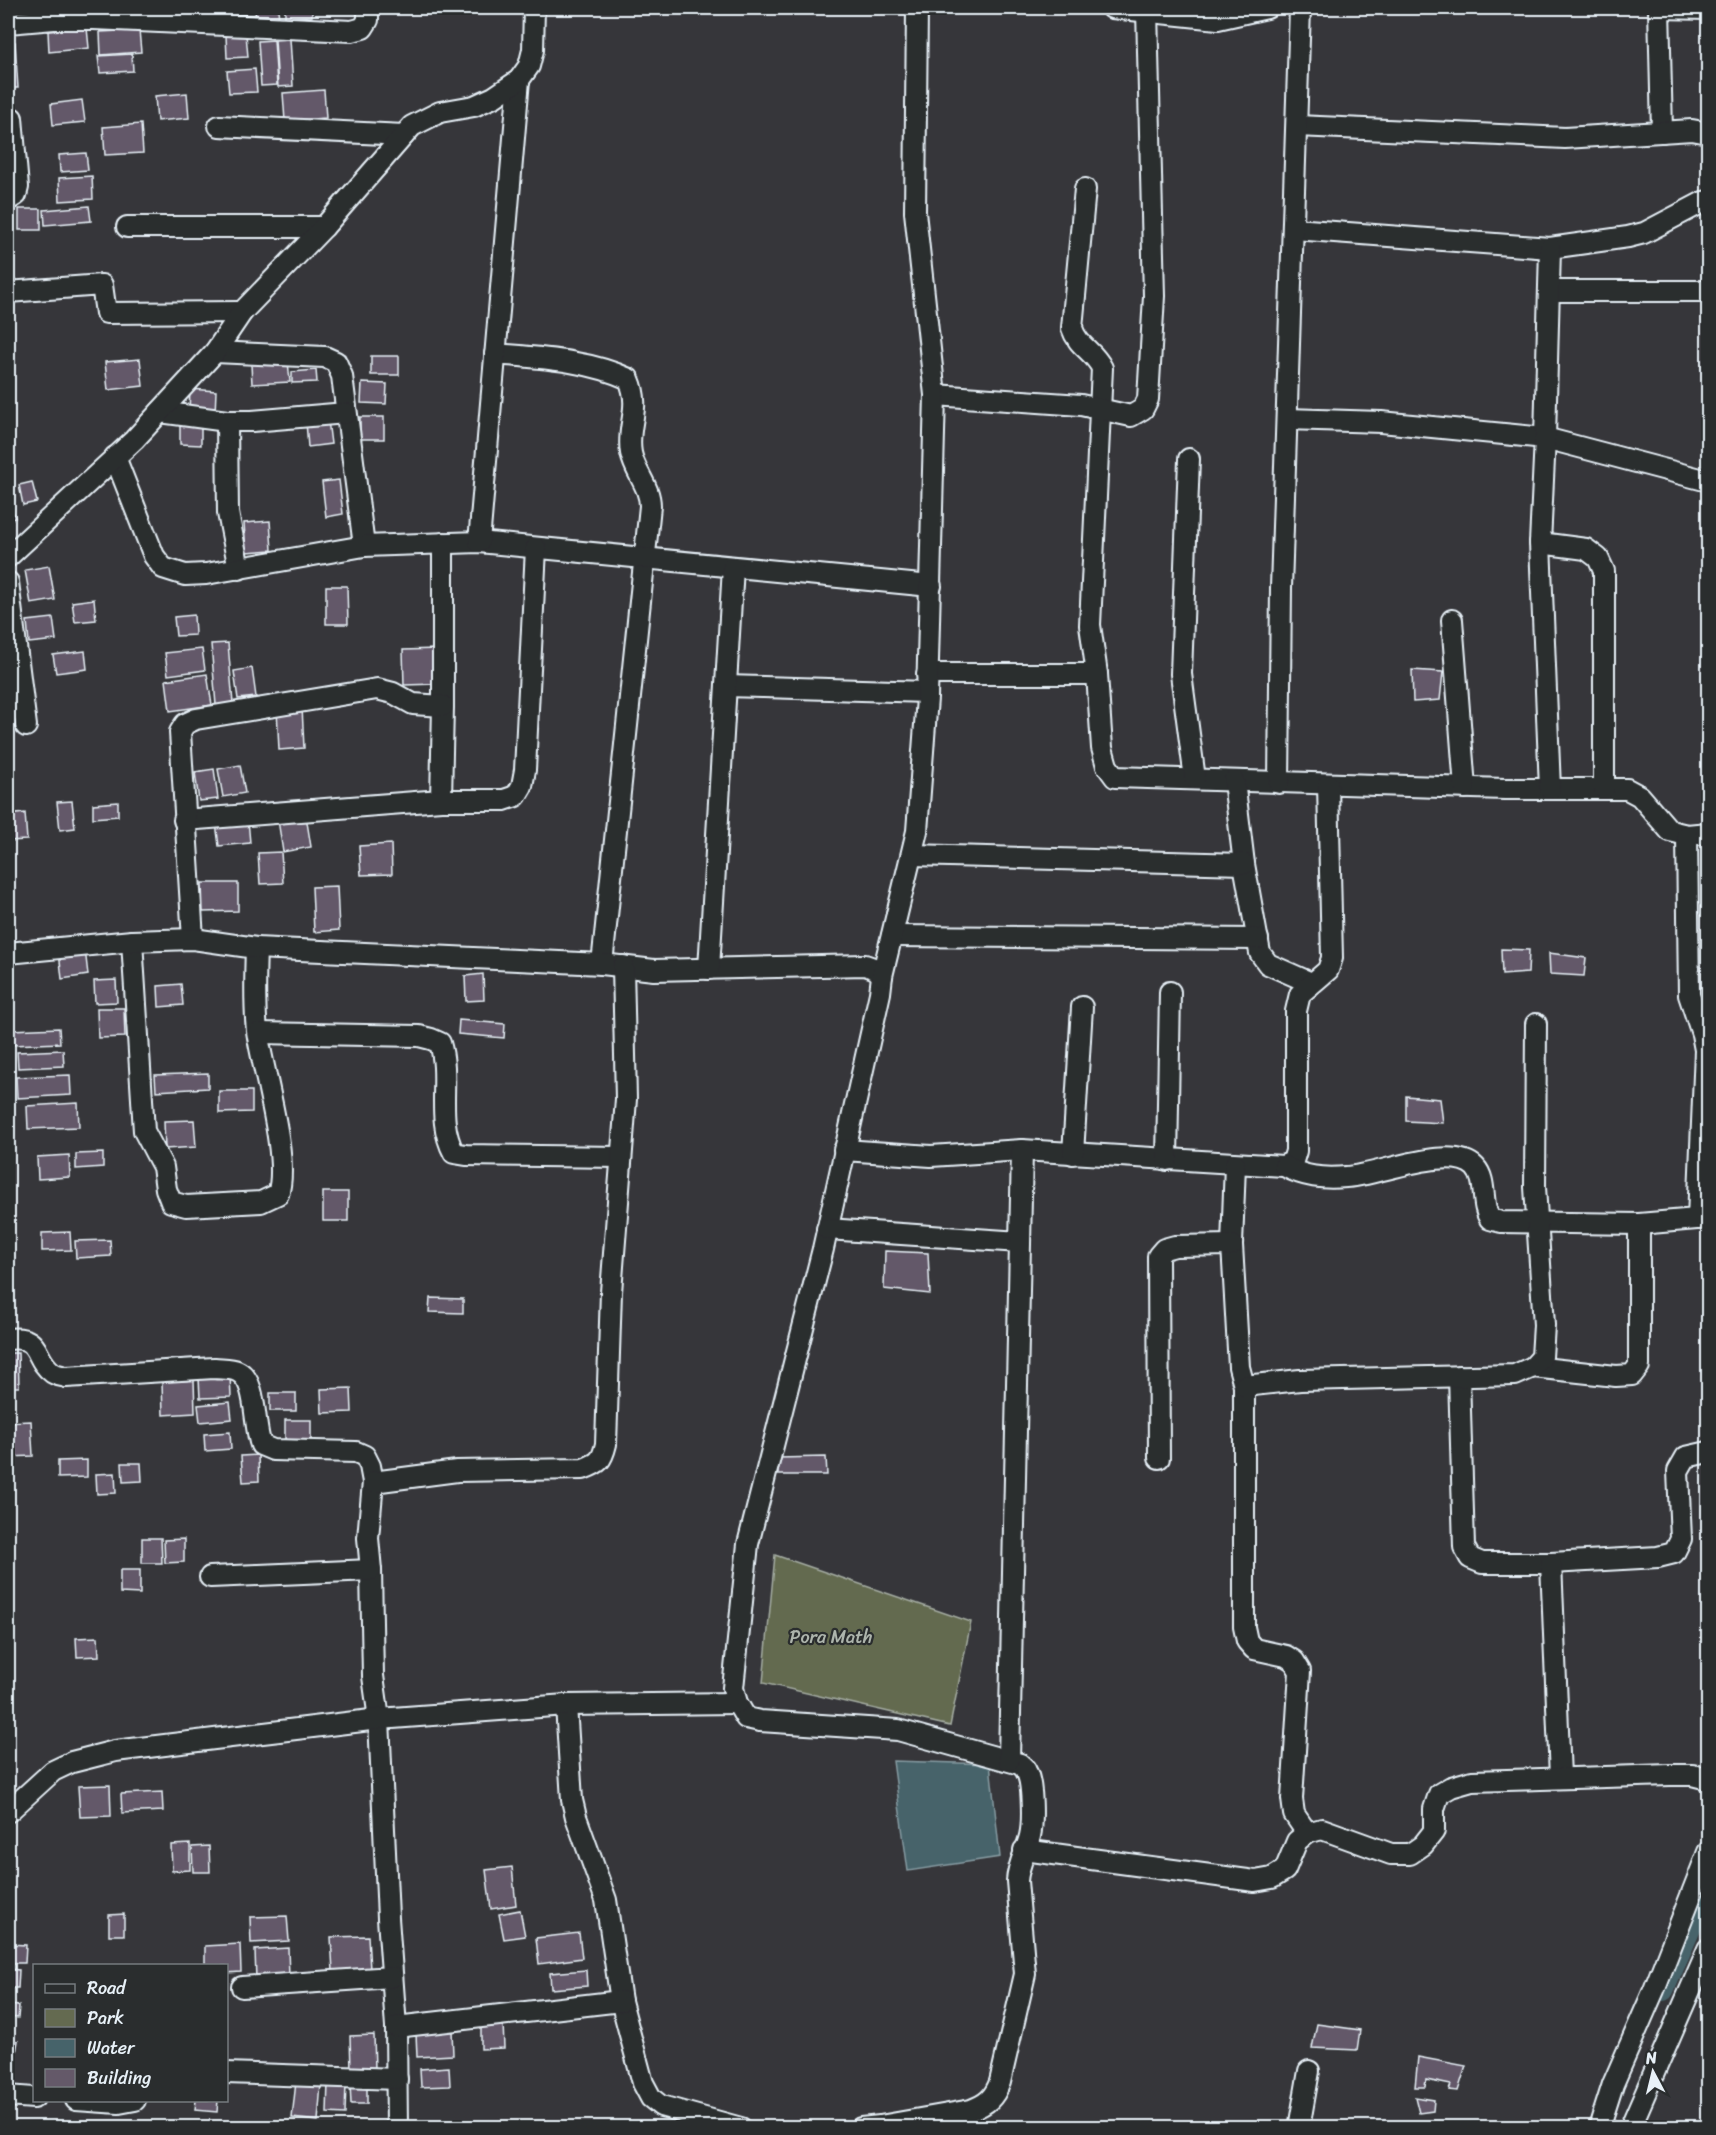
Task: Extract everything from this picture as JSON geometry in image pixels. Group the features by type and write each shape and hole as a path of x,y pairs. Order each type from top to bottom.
{"street":[{"path":"8,23 55,13 94,19 352,31 363,28 368,20 368,8"},
{"path":"8,557 160,412 215,352 242,312 324,227 412,126 440,112 474,106 494,97 519,80 529,66 534,8"},
{"path":"874,2127 971,2110 986,2105 995,2095 1003,2072 1025,1974 1017,1881 1018,1869 1030,1836 1030,1784 1027,1771 1020,1764 898,1730 760,1721 746,1718 737,1703 734,1688 748,1544 827,1229 882,976 917,831 931,586 935,394 915,212 917,8"},
{"path":"1112,8 1147,10 1203,19 1218,19 1267,8"},
{"path":"1279,783 1281,588 1300,8"},
{"path":"1662,132 1659,8 1708,9"},
{"path":"935,394 1101,408 1131,416 1143,409 1148,399 1154,296 1147,10"},
{"path":"479,542 519,80"},
{"path":"8,200 16,195 18,187 12,118"},
{"path":"219,126 404,135"},
{"path":"1297,126 1565,138 1692,130 1708,133"},
{"path":"1086,189 1072,328 1076,340 1096,356 1102,368 1090,625 1097,674 1102,748 1107,766 1115,777 1465,788 1628,789 1640,796 1670,831 1687,835 1708,833"},
{"path":"1294,229 1550,248 1644,233 1708,201"},
{"path":"127,227 324,227"},
{"path":"1550,248 1540,543 1550,789"},
{"path":"8,292 102,285 106,313 242,312"},
{"path":"1549,291 1708,291"},
{"path":"215,352 325,357 336,362 342,376 364,546"},
{"path":"495,354 566,361 617,373 629,379 634,390 636,405 630,444 632,455 650,495 602,964"},
{"path":"160,412 227,421 346,413"},
{"path":"1287,419 1381,422 1545,438 1708,481"},
{"path":"227,421 228,513 239,568"},
{"path":"115,457 154,556 163,568 185,575 206,574 364,546 479,542 931,586"},
{"path":"1189,459 1181,674 1195,779"},
{"path":"441,800 443,543"},
{"path":"1540,543 1586,549 1598,558 1604,571 1604,789"},
{"path":"184,820 441,800 504,800 516,796 522,786 525,770 536,548"},
{"path":"709,969 733,567"},
{"path":"8,582 26,726"},
{"path":"1452,620 1465,788"},
{"path":"726,686 927,683 1097,674"},
{"path":"193,939 180,732 185,724 196,719 377,689 393,693 413,704 443,706"},
{"path":"1234,781 1244,864 1260,953 1268,964 1311,983"},
{"path":"1284,1166 1293,1161 1296,1151 1296,1011 1300,994 1328,970 1332,958 1328,784"},
{"path":"844,1150 931,1156 1022,1150 1284,1166 1311,1177 1347,1178 1447,1157 1468,1162 1481,1176 1485,1212 1490,1219 1501,1222 1639,1224 1703,1219 1706,1050 1689,995 1687,835"},
{"path":"912,855 1244,864"},
{"path":"892,936 1257,939"},
{"path":"8,953 132,941 193,939 256,948 602,964 654,970 865,965 876,969 882,976"},
{"path":"132,941 144,1131 163,1167 166,1189 171,1202 186,1206 261,1202 278,1194 282,1183 280,1154 258,1033 255,999 256,948"},
{"path":"373,1482 457,1471 583,1469 598,1464 604,1455 611,1292 626,1099 623,966"},
{"path":"1167,1160 1170,992"},
{"path":"1073,1154 1082,1007"},
{"path":"1244,1386 1300,1380 1515,1375 1533,1367 1542,1357 1544,1325 1536,1222 1536,1024"},
{"path":"258,1033 419,1036 431,1039 440,1043 444,1056 444,1126 448,1142 454,1153 621,1157"},
{"path":"1009,1760 1022,1150"},
{"path":"1235,1164 1232,1245 1239,1367 1244,1386 1244,1627 1247,1641 1254,1649 1286,1656 1294,1661 1300,1671 1292,1799 1294,1814 1307,1833"},
{"path":"1533,1367 1616,1376 1632,1375 1639,1366 1639,1224"},
{"path":"827,1229 1020,1242"},
{"path":"1159,1458 1158,1256 1164,1249 1175,1246 1232,1245"},
{"path":"8,1339 26,1340 36,1346 45,1364 53,1373 66,1377 214,1368 236,1370 245,1375 251,1385 256,1434 261,1445 273,1450 356,1452 365,1456 370,1466 373,1482 368,1538 371,1570 373,1676 379,1719 396,2027 397,2127"},
{"path":"1459,1376 1464,1547 1470,1558 1482,1563 1551,1563 1658,1557 1674,1553 1681,1539 1678,1471 1686,1458 1708,1452"},
{"path":"1551,1563 1560,1777"},
{"path":"210,1577 371,1570"},
{"path":"8,1812 53,1772 72,1762 115,1751 379,1719 566,1705 737,1703"},
{"path":"566,1705 576,1817 606,1900 621,2001 643,2083 651,2098 662,2106 741,2127"},
{"path":"1024,1850 1255,1881 1272,1878 1285,1870 1297,1841 1307,1833 1322,1829 1391,1854 1410,1854 1423,1845 1434,1831 1434,1809 1439,1794 1450,1787 1472,1781 1692,1774 1708,1779"},
{"path":"1599,2127 1613,2084 1654,1990 1708,1852"},
{"path":"1630,2127 1708,1949"},
{"path":"242,1987 392,1977"},
{"path":"396,2027 621,2001"},
{"path":"1299,2127 1309,2071"},
{"path":"228,2073 397,2079"},
{"path":"8,2096 33,2098"},
{"path":"105,2102 124,2102"}],"green space":[{"name":"Pora Math","path":"775,1555 971,1622 950,1726 763,1683"}],"water":[{"path":"893,1761 990,1764 1000,1857 908,1871"}],"building":[{"path":"255,8 278,8 279,21 256,22"},
{"path":"285,8 312,8 312,16 285,17"},
{"path":"87,28 89,48 49,52 48,31"},
{"path":"139,30 141,52 101,55 100,32"},
{"path":"246,34 248,57 227,58 226,35"},
{"path":"290,39 293,86 278,87 275,40"},
{"path":"274,40 277,85 261,86 258,41"},
{"path":"8,42 15,42 18,88 8,88"},
{"path":"132,54 133,71 100,73 98,56"},
{"path":"255,69 257,92 229,93 227,71"},
{"path":"324,90 326,118 285,121 283,93"},
{"path":"187,93 189,118 157,121 155,96"},
{"path":"82,100 85,122 53,125 51,104"},
{"path":"141,124 143,153 105,155 103,127"},
{"path":"86,153 88,170 60,172 59,155"},
{"path":"92,176 93,199 60,201 59,178"},
{"path":"89,206 91,221 45,225 44,210"},
{"path":"19,209 41,209 41,230 19,230"},
{"path":"371,356 399,356 399,375 371,375"},
{"path":"140,359 143,386 108,390 105,362"},
{"path":"288,361 290,382 252,384 251,364"},
{"path":"316,370 317,382 292,383 292,372"},
{"path":"362,383 387,384 386,404 361,403"},
{"path":"190,389 216,391 215,414 189,412"},
{"path":"360,417 384,417 384,439 360,439"},
{"path":"328,420 331,444 308,447 306,422"},
{"path":"180,423 201,424 201,445 180,444"},
{"path":"339,480 343,514 326,517 322,482"},
{"path":"32,482 37,502 23,505 19,485"},
{"path":"8,499 10,499 15,518 8,520"},
{"path":"270,521 272,550 246,552 244,523"},
{"path":"49,566 55,600 31,604 25,570"},
{"path":"326,586 347,586 348,624 326,624"},
{"path":"94,599 96,620 75,622 72,602"},
{"path":"194,615 195,635 176,636 174,617"},
{"path":"53,618 56,640 29,643 27,621"},
{"path":"228,643 233,704 216,705 211,644"},
{"path":"202,649 205,670 168,675 165,653"},
{"path":"437,649 437,684 404,685 403,650"},
{"path":"85,651 87,669 56,673 53,655"},
{"path":"252,668 256,697 238,699 234,671"},
{"path":"1412,670 1443,672 1440,700 1413,702"},
{"path":"207,674 212,705 170,711 166,680"},
{"path":"8,698 12,698 14,719 8,720"},
{"path":"302,707 304,748 279,750 277,709"},
{"path":"240,765 245,793 223,797 218,769"},
{"path":"214,769 218,799 199,801 195,772"},
{"path":"72,801 75,828 60,830 57,802"},
{"path":"118,802 118,816 93,818 93,804"},
{"path":"25,813 27,840 8,841 8,815"},
{"path":"306,816 311,847 283,852 278,820"},
{"path":"248,820 250,843 219,846 216,823"},
{"path":"391,844 392,874 361,875 359,846"},
{"path":"281,852 283,883 260,884 258,853"},
{"path":"202,883 238,883 238,911 203,912"},
{"path":"337,886 339,930 314,932 312,887"},
{"path":"85,949 88,975 62,979 59,952"},
{"path":"1501,949 1529,950 1528,973 1502,975"},
{"path":"1549,953 1586,958 1584,976 1550,974"},
{"path":"483,974 484,1000 466,1001 465,976"},
{"path":"116,980 117,1002 95,1003 94,981"},
{"path":"181,984 183,1005 159,1007 158,986"},
{"path":"97,1008 124,1008 125,1037 98,1038"},
{"path":"459,1020 505,1024 504,1038 458,1034"},
{"path":"59,1028 60,1043 12,1045 11,1030"},
{"path":"63,1050 64,1066 18,1068 17,1052"},
{"path":"208,1073 208,1088 156,1091 155,1075"},
{"path":"70,1075 71,1095 17,1098 16,1077"},
{"path":"219,1091 252,1091 252,1112 219,1113"},
{"path":"1406,1096 1440,1099 1443,1123 1406,1121"},
{"path":"78,1103 79,1127 28,1129 27,1106"},
{"path":"194,1120 196,1147 165,1149 164,1121"},
{"path":"103,1153 103,1167 76,1169 76,1154"},
{"path":"69,1155 70,1177 38,1179 37,1157"},
{"path":"323,1192 348,1192 348,1221 323,1221"},
{"path":"70,1232 71,1250 42,1251 42,1233"},
{"path":"110,1240 111,1256 76,1258 75,1241"},
{"path":"885,1251 928,1253 930,1294 884,1289"},
{"path":"430,1298 463,1299 463,1313 429,1312"},
{"path":"8,1353 18,1353 19,1387 8,1387"},
{"path":"230,1376 231,1397 200,1398 199,1378"},
{"path":"194,1380 195,1413 163,1415 162,1382"},
{"path":"351,1388 352,1412 322,1413 321,1389"},
{"path":"270,1393 296,1393 296,1411 270,1411"},
{"path":"230,1402 232,1419 200,1422 198,1405"},
{"path":"285,1420 311,1420 311,1443 285,1443"},
{"path":"31,1421 33,1456 8,1457 8,1422"},
{"path":"230,1432 231,1449 205,1451 204,1434"},
{"path":"258,1455 259,1481 243,1482 241,1456"},
{"path":"826,1457 827,1475 778,1475 777,1458"},
{"path":"87,1460 87,1477 58,1478 58,1461"},
{"path":"122,1463 141,1463 142,1481 123,1482"},
{"path":"115,1473 116,1493 97,1494 96,1474"},
{"path":"142,1538 161,1538 162,1563 142,1563"},
{"path":"184,1539 184,1562 165,1563 164,1540"},
{"path":"120,1570 140,1570 140,1594 120,1593"},
{"path":"8,1613 10,1643 8,1643"},
{"path":"98,1637 99,1656 77,1657 76,1638"},
{"path":"110,1785 111,1816 80,1817 78,1786"},
{"path":"162,1792 163,1811 122,1813 121,1794"},
{"path":"190,1844 190,1870 172,1871 171,1845"},
{"path":"209,1846 210,1872 193,1872 192,1847"},
{"path":"512,1867 516,1905 491,1909 486,1870"},
{"path":"520,1910 525,1936 504,1939 499,1914"},
{"path":"124,1914 124,1935 109,1935 109,1915"},
{"path":"287,1916 289,1941 251,1943 250,1917"},
{"path":"579,1933 582,1958 539,1964 536,1938"},
{"path":"368,1936 370,1970 333,1971 331,1937"},
{"path":"8,1944 26,1945 25,1963 8,1963"},
{"path":"240,1944 241,1972 228,1973 228,1964 205,1964 205,1946"},
{"path":"288,1948 289,1977 256,1979 255,1950"},
{"path":"8,1969 19,1970 18,1988 8,1988"},
{"path":"586,1970 587,1986 551,1989 550,1973"},
{"path":"8,2005 19,2006 18,2018 8,2017"},
{"path":"503,2022 504,2048 481,2049 481,2023"},
{"path":"1317,2024 1360,2030 1357,2050 1312,2048"},
{"path":"452,2031 453,2055 417,2057 416,2033"},
{"path":"374,2035 375,2069 351,2070 350,2036"},
{"path":"8,2040 18,2041 15,2059 8,2058"},
{"path":"1418,2057 1466,2066 1458,2091 1449,2090 1451,2085 1426,2080 1425,2087 1415,2087"},
{"path":"449,2067 450,2086 421,2087 420,2069"},
{"path":"296,2082 321,2084 318,2121 292,2118"},
{"path":"328,2082 346,2083 345,2114 327,2113"},
{"path":"350,2083 367,2083 367,2104 351,2104"},
{"path":"1415,2097 1434,2100 1433,2111 1419,2113"},
{"path":"196,2102 218,2102 217,2112 195,2110"}],"waterway":[{"path":"1663,1990 1708,1887"}]}
